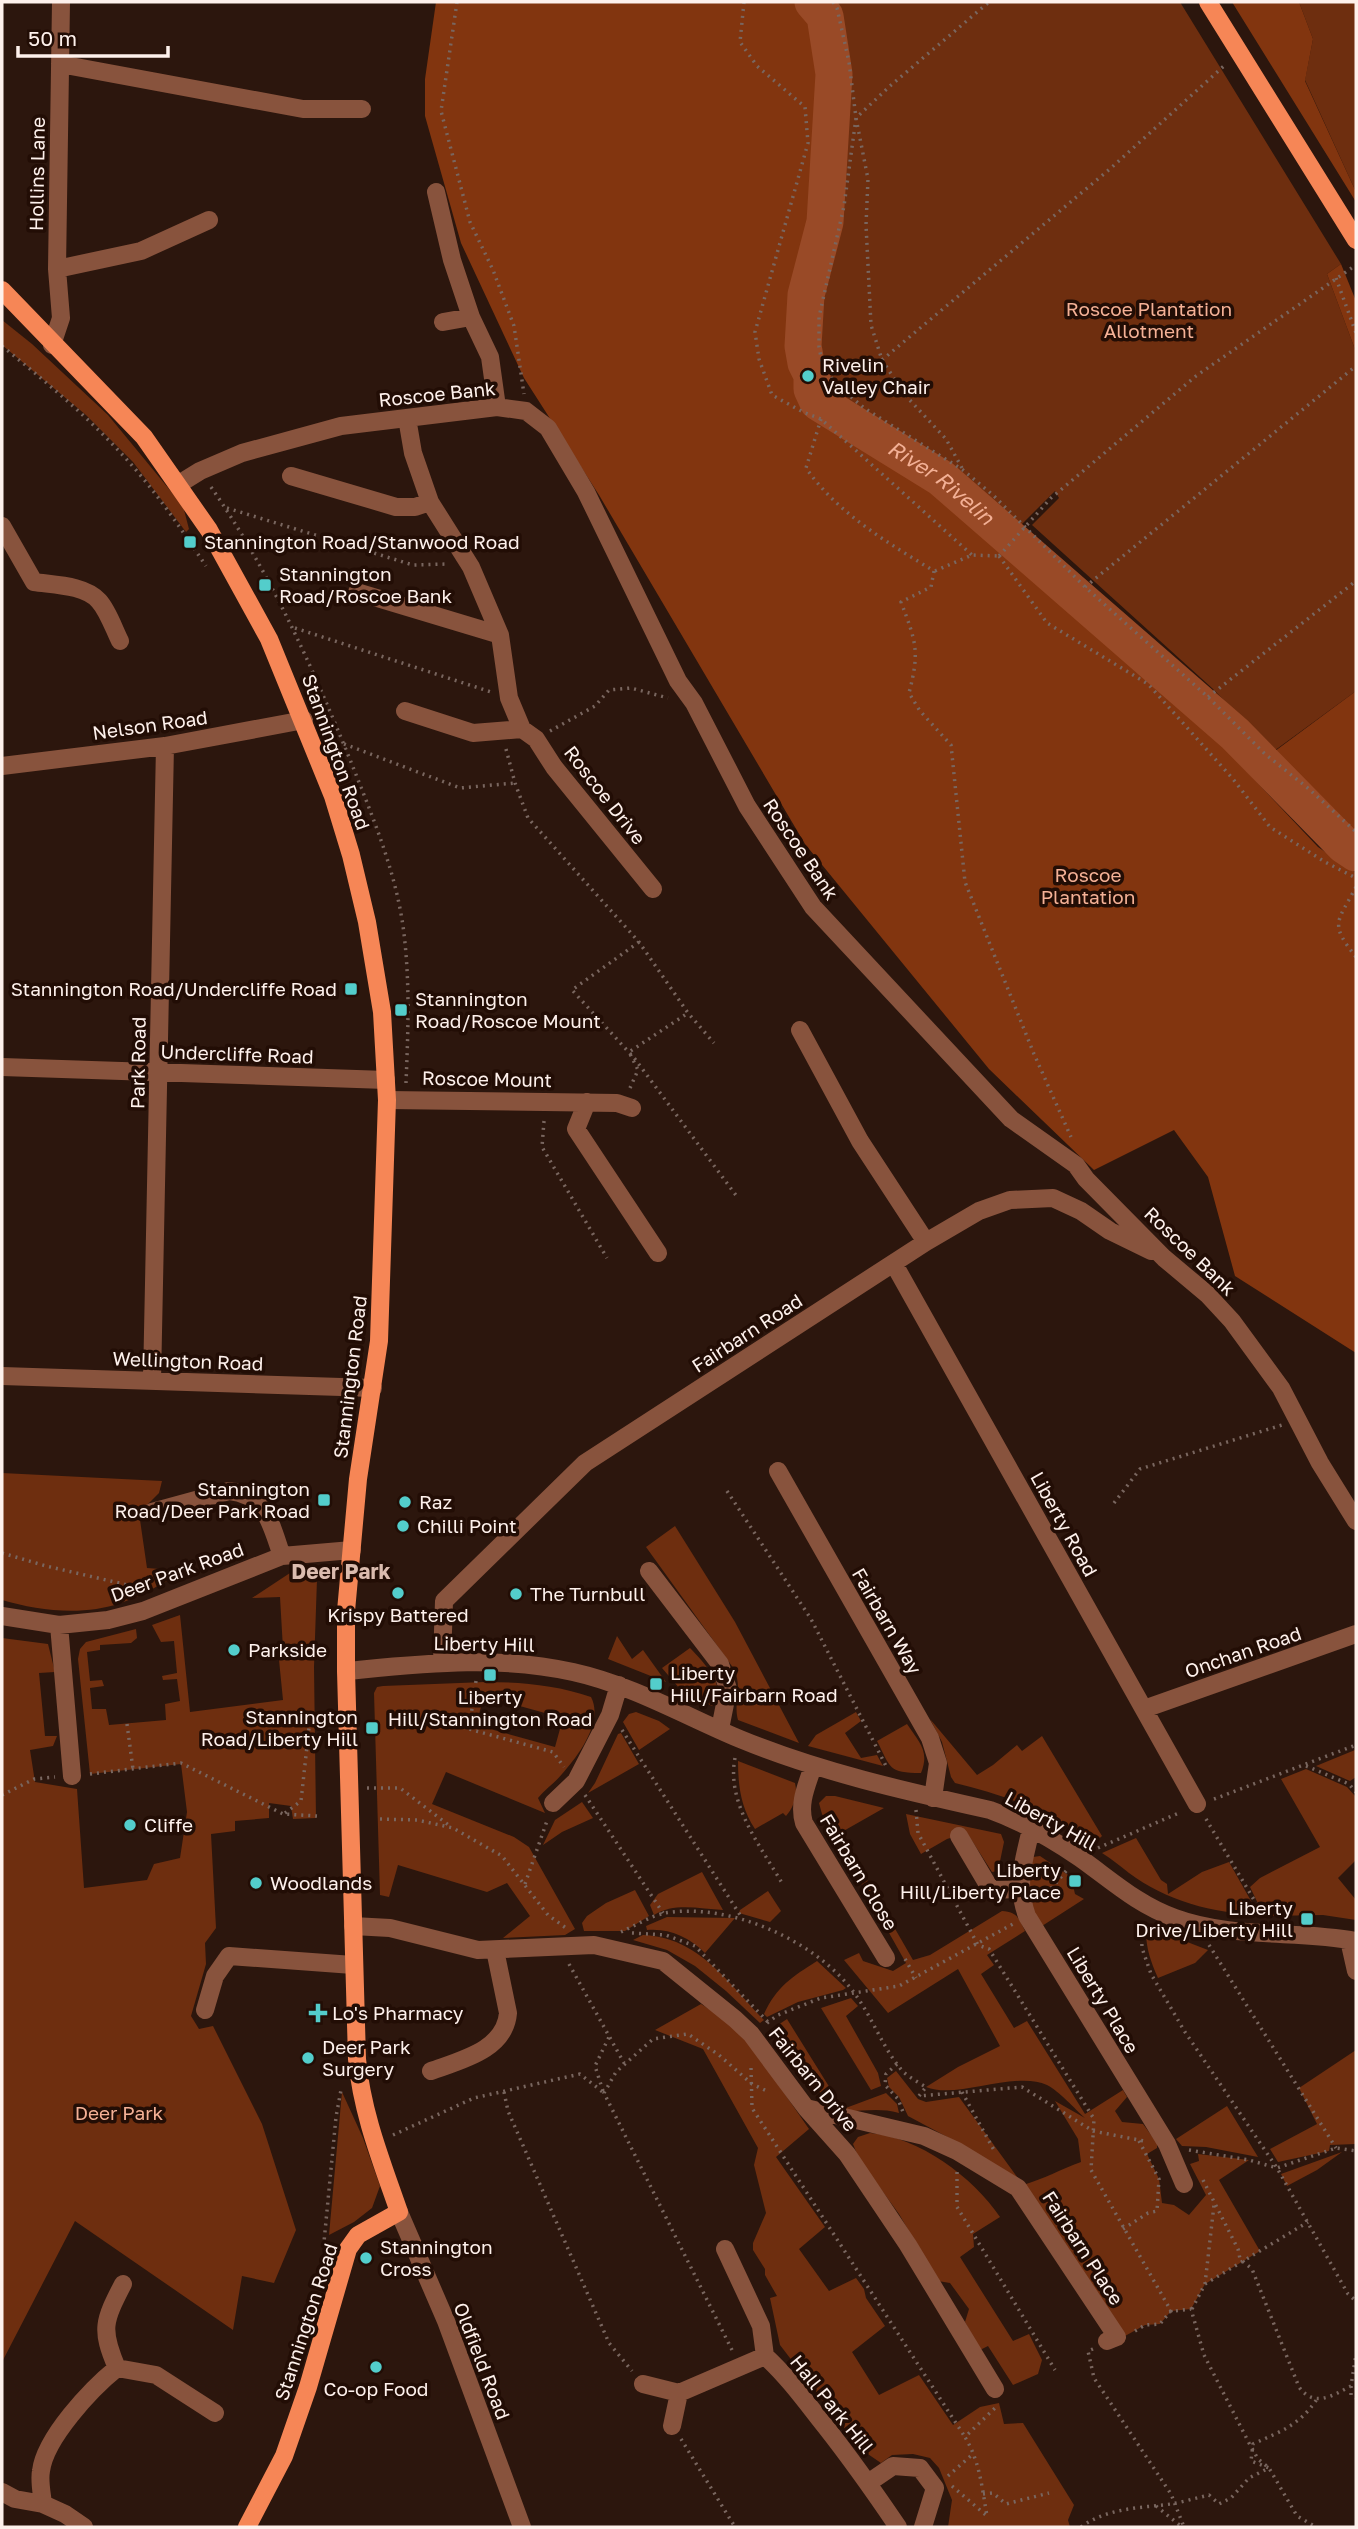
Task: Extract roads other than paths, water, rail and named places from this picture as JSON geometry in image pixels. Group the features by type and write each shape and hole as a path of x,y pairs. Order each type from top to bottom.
{"main road":[{"path":"1208,2 1356,240"},
{"name":"Stannington Road","path":"2,290 52,345 109,399 135,428 179,484 246,595 269,639 333,796 367,922 382,1012 387,1100 383,1281 379,1341 358,1479 346,1611 346,1671 353,1965 360,2094 399,2211 358,2235 348,2249 308,2387 284,2456 247,2527"}],"street":[{"name":"Hollins Lane","path":"52,345 61,318 57,269 61,2"},
{"path":"61,64 303,109 362,109"},
{"path":"436,192 452,260 471,317 489,357 497,407"},
{"path":"57,269 141,251 209,220"},
{"path":"443,322 471,317"},
{"name":"Roscoe Bank","path":"179,484 200,471 242,453 313,432 497,407 526,411 548,428 586,492 661,648 678,681 694,703 747,806 813,907 1011,1119 1076,1165 1086,1179 1164,1258 1207,1294 1232,1321 1280,1388 1320,1464 1356,1521"},
{"name":"Roscoe Drive","path":"407,418 413,453 430,502 471,567 500,635 509,698 529,734 653,890"},
{"path":"291,476 396,507 415,507 430,502"},
{"path":"2,526 7,547 34,582 73,587 93,596 100,601 120,642"},
{"path":"357,592 500,635"},
{"path":"405,711 473,733 501,730 529,734"},
{"name":"Nelson Road","path":"2,766 165,746 304,720"},
{"name":"Park Road","path":"152,1381 165,746"},
{"path":"800,1030 860,1142 926,1242"},
{"name":"Undercliffe Road","path":"2,1066 386,1080"},
{"name":"Roscoe Mount","path":"387,1100 546,1101 625,1105"},
{"path":"587,1102 576,1129 658,1253"},
{"name":"Fairbarn Road","path":"442,1662 444,1601 585,1463 926,1242 979,1211 1010,1200 1053,1198 1164,1258"},
{"name":"Liberty Road","path":"894,1264 1198,1804"},
{"name":"Wellington Road","path":"2,1376 373,1388"},
{"name":"Fairbarn Way","path":"778,1471 930,1738 938,1763 933,1798"},
{"path":"152,1512 229,1491 241,1492 253,1497 260,1506 269,1521 282,1556"},
{"name":"Deer Park Road","path":"2,1616 59,1625 108,1620 143,1611 282,1556 352,1550"},
{"path":"649,1572 720,1664 728,1689 720,1729"},
{"path":"59,1625 72,1776"},
{"name":"Onchan Road","path":"1144,1709 1356,1634"},
{"name":"Liberty Hill","path":"346,1671 442,1662 521,1663 573,1671 620,1685 740,1739 813,1766 1009,1817 1078,1857 1140,1903 1176,1919 1275,1935 1353,1940"},
{"path":"553,1803 576,1782 610,1715 620,1685"},
{"name":"Fairbarn Close","path":"813,1766 803,1794 801,1808 804,1823 886,1958"},
{"name":"Liberty Place","path":"1031,1829 1020,1870 1027,1916 1167,2144 1184,2184"},
{"path":"959,1836 991,1890 1021,1889"},
{"name":"Fairbarn Drive","path":"353,1926 390,1928 478,1950 594,1945 663,1961 751,2034 806,2108 847,2154 908,2245 997,2396"},
{"path":"1353,1940 1356,1971"},
{"path":"205,2010 223,1950 353,1965"},
{"path":"431,2071 467,2057 496,2042 500,2036 508,2013 495,1950"},
{"name":"Fairbarn Place","path":"806,2108 924,2136 957,2151 1018,2188 1117,2337 1107,2341"},
{"name":"Oldfield Road","path":"399,2211 446,2322 522,2527"},
{"path":"725,2249 761,2326 765,2356"},
{"path":"117,2368 107,2342 105,2328 109,2312 123,2284"},
{"name":"Hall Park Hill","path":"679,2393 765,2356 783,2372 868,2483 898,2527"},
{"path":"117,2368 156,2375 215,2413"},
{"path":"43,2504 40,2473 47,2452 80,2403 117,2368"},
{"path":"643,2384 679,2393 672,2426"},
{"name":"Hall Park Hill","path":"868,2483 893,2466 920,2468 935,2488 923,2527"},
{"path":"2,2492 15,2499 43,2504 84,2527"}],"waterway":[{"name":"River Rivelin","path":"813,2 825,16 834,74 825,222 806,295 803,346 806,363 812,375 812,389 818,402 941,478 1235,734 1344,845 1356,853"}],"place":[{"name":"Rivelin Valley Chair","path":"808,376"},
{"name":"Stannington Road/Stanwood Road","path":"190,542"},
{"name":"Stannington Road/Roscoe Bank","path":"265,585"},
{"name":"Stannington Road/Undercliffe Road","path":"351,989"},
{"name":"Stannington Road/Roscoe Mount","path":"401,1010"},
{"name":"Stannington Road/Deer Park Road","path":"324,1500"},
{"name":"Raz","path":"405,1502"},
{"name":"Chilli Point","path":"403,1526"},
{"name":"Krispy Battered","path":"398,1593"},
{"name":"The Turnbull","path":"516,1594"},
{"name":"Parkside","path":"234,1650"},
{"name":"Liberty Hill/Stannington Road","path":"490,1675"},
{"name":"Liberty Hill/Fairbarn Road","path":"656,1684"},
{"name":"Stannington Road/Liberty Hill","path":"372,1728"},
{"name":"Cliffe","path":"130,1825"},
{"name":"Liberty Hill/Liberty Place","path":"1075,1881"},
{"name":"Woodlands","path":"256,1883"},
{"name":"Liberty Drive/Liberty Hill","path":"1307,1919"},
{"name":"Lo's Pharmacy","path":"318,2013"},
{"name":"Deer Park Surgery","path":"308,2058"},
{"name":"Stannington Cross","path":"366,2258"},
{"name":"Co-op Food","path":"376,2367"}],"district":[{"name":"Deer Park","path":"341,1572"}],"park label":[{"name":"Roscoe Plantation Allotment","path":"1149,320"},
{"name":"Roscoe Plantation","path":"1088,886"}]}
